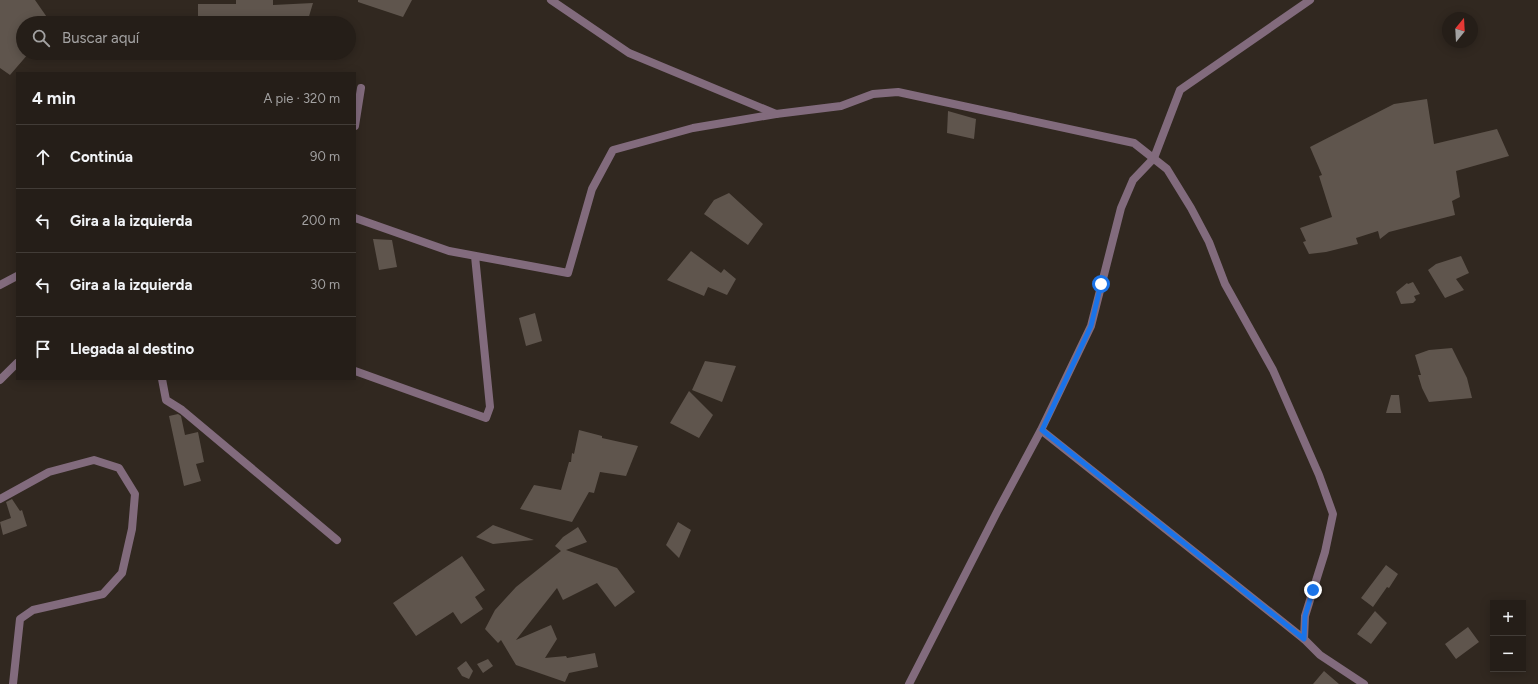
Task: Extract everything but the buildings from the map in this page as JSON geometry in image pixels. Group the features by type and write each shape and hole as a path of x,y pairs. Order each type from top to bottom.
{"street":[{"path":"551,0 629,53 776,114"},
{"path":"909,684 997,512 1042,430 1091,326 1121,208 1133,180 1154,158 1180,90 1310,0"},
{"path":"356,120 361,88"},
{"path":"356,218 449,251 568,273 592,189 613,150 693,128 776,114 841,106 874,94 898,92 1134,143 1167,169 1191,208 1209,242 1225,284 1273,370 1333,514 1325,552 1305,616 1304,639"},
{"path":"356,371 486,418 490,407 475,256"},
{"path":"0,285 16,277"},
{"path":"0,380 16,364"},
{"path":"162,380 166,400 182,410 337,540"},
{"path":"1042,430 1304,639 1320,655 1364,684"},
{"path":"0,499 49,472 94,460 119,468 136,494 132,529 122,573 103,594 33,610 20,619 13,684"}],"route":[{"path":"1101,284 1091,326 1042,430 1304,639 1305,616 1313,590"}]}
